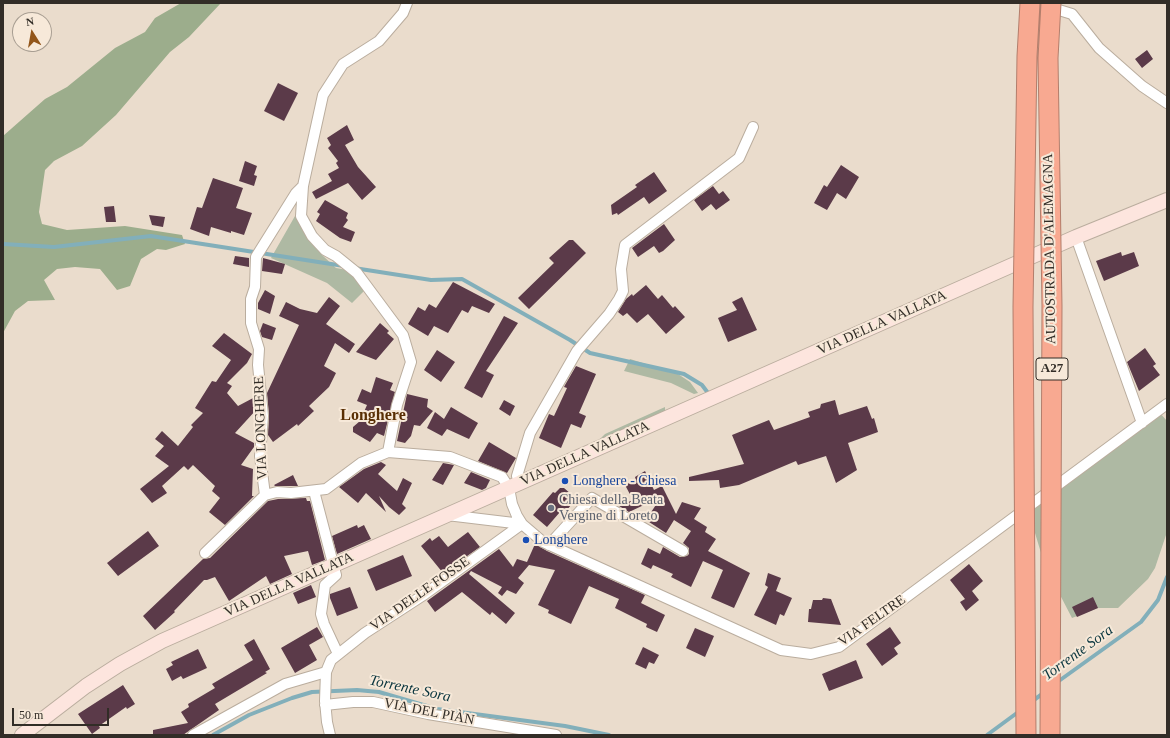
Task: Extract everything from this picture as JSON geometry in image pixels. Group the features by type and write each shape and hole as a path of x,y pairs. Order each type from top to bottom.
{"highway":[{"name":"AUTOSTRADA D'ALEMAGNA","path":"1026,735 1023,307 1027,56 1030,3"},
{"name":"AUTOSTRADA D'ALEMAGNA","path":"1050,3 1048,58 1052,306 1050,735"}],"main road":[{"name":"VIA DELLA VALLATA","path":"22,735 86,686 120,664 162,641 1076,237 1165,200"}],"street":[{"path":"388,452 397,405 411,362 403,335 357,273 336,256 325,250 312,236 301,216 303,186 323,95 343,64 379,41 403,13 407,3"},
{"path":"1036,3 1072,14 1100,48 1142,86 1167,103"},
{"name":"VIA FELTRE","path":"753,127 739,158 625,245 621,269 623,291 619,299 609,314 577,351 530,433 514,485 512,504 522,524 549,545 781,650 811,654 839,647 1167,404"},
{"name":"VIA LONGHERE","path":"303,186 296,193 256,257 255,288 251,299 251,323 259,349 260,392 263,410 260,456 265,494 326,489 361,463 388,452 450,457 502,477 514,485"},
{"path":"1076,237 1142,423"},
{"path":"314,491 336,575 325,585 321,602 321,614 338,654"},
{"path":"205,553 265,494"},
{"path":"549,545 592,498 683,551"},
{"path":"447,516 522,524"},
{"name":"VIA DELLE FOSSE","path":"326,672 331,660 338,654 522,524"},
{"path":"193,735 279,687 299,679 326,672 325,703 330,735"},
{"name":"VIA DEL PIÀN","path":"325,703 373,702 428,714 556,735"}],"green space":[{"path":"181,3 221,3 189,37 170,52 116,115 82,146 54,161 45,170 39,212 42,224 67,230 125,226 182,235 185,244 166,250 157,249 141,259 130,286 117,290 100,269 75,267 57,269 44,280 55,300 28,301 15,311 3,333 3,136 45,99 67,87 115,48 145,32 155,18"},
{"path":"295,216 321,254 336,268 347,270 365,290 352,303 327,283 271,258"},
{"path":"630,359 678,374 690,382 698,393 694,394 671,383 624,371"},
{"path":"665,407 665,412 597,442 605,434"},
{"path":"1160,413 1167,421 1167,532 1155,568 1148,579 1118,608 1098,608 1072,618 1045,566 1028,510"}],"building":[{"path":"1147,50 1153,59 1142,68 1135,59"},
{"path":"278,83 298,93 284,121 264,111"},
{"path":"347,125 354,140 345,145 358,167 376,187 362,200 348,183 316,199 312,192 332,181 328,174 339,168 336,163 338,161 328,148 331,145 327,138"},
{"path":"245,161 257,166 254,175 257,176 254,186 239,181"},
{"path":"841,165 859,177 846,199 837,193 827,210 814,203 824,185 827,187"},
{"path":"654,172 667,191 649,204 644,197 618,215 617,213 612,215 611,205 637,187 635,185"},
{"path":"213,178 243,188 236,208 252,213 244,235 211,227 209,236 190,229 197,207 202,208"},
{"path":"713,186 719,194 723,191 730,200 716,210 711,204 702,211 694,200"},
{"path":"325,200 348,213 346,218 348,220 343,227 355,232 351,242 340,238 316,221 320,214 317,212"},
{"path":"114,206 116,222 106,222 104,207"},
{"path":"149,215 165,217 163,227 152,225"},
{"path":"664,224 675,240 659,253 654,246 638,257 632,248"},
{"path":"569,240 573,240 586,253 529,309 518,298 554,263 549,258"},
{"path":"1121,252 1122,256 1134,252 1139,266 1104,281 1096,261"},
{"path":"235,256 249,258 249,267 233,264"},
{"path":"263,258 285,264 282,274 262,271"},
{"path":"453,282 495,304 489,313 472,306 468,313 462,310 448,333 434,326 428,336 408,324 418,307 425,311 429,304 436,308"},
{"path":"646,285 658,299 662,295 673,308 675,306 685,317 666,334 648,314 637,323 627,313 623,316 618,312 626,299 632,294 633,296"},
{"path":"265,290 275,296 270,314 258,309 258,303"},
{"path":"329,297 340,306 326,324 355,344 349,353 335,343 324,366 336,373 329,387 309,406 314,411 298,426 297,424 273,442 268,435 269,415 267,393 299,325 279,316 286,302 300,309 317,313"},
{"path":"742,297 757,330 728,342 718,318 737,310 732,302"},
{"path":"504,316 518,323 486,371 494,375 482,398 464,388"},
{"path":"263,323 276,328 272,340 262,337 260,331"},
{"path":"380,323 389,331 387,333 394,339 376,360 356,352"},
{"path":"224,333 252,354 247,363 227,383 232,386 227,393 238,406 255,397 256,410 235,433 254,443 254,447 241,465 253,469 252,496 254,496 225,525 209,512 220,498 212,491 215,486 193,465 188,470 184,466 162,486 167,493 152,503 140,489 169,466 155,456 164,446 155,439 162,431 178,446 193,427 191,425 203,413 195,408 212,381 216,382 231,360 212,346"},
{"path":"1145,348 1156,364 1153,366 1160,375 1139,391 1127,362"},
{"path":"437,350 455,362 441,382 424,370"},
{"path":"576,366 596,374 579,413 586,416 581,428 571,424 561,448 539,438 549,414 554,416 567,388 564,387"},
{"path":"376,377 393,383 390,390 395,392 384,436 377,433 370,442 353,432 353,427 360,421 367,405 357,401 362,389 371,393"},
{"path":"407,394 428,399 427,407 433,411 420,426 414,425 411,436 405,443 397,441"},
{"path":"504,400 515,406 510,416 499,409"},
{"path":"835,400 839,415 867,406 872,419 874,418 878,432 848,443 857,470 836,483 826,456 798,465 796,461 739,485 720,488 719,480 689,481 689,477 744,464 732,435 769,420 774,430 810,417 808,412 820,408 821,404"},
{"path":"451,407 478,423 469,439 447,429 442,436 427,428 435,412 444,419"},
{"path":"489,442 516,458 507,473 478,461"},
{"path":"381,462 386,465 378,474 397,491 403,478 412,483 402,504 406,508 399,515 379,496 386,512 366,493 358,503 339,487 364,469"},
{"path":"443,463 454,465 443,485 432,480"},
{"path":"645,471 654,490 662,486 676,514 682,502 701,508 694,519 707,527 705,532 716,539 708,551 750,573 734,608 711,598 723,570 703,561 691,587 671,577 673,574 653,565 651,569 641,564 648,548 660,554 663,547 680,557 687,556 689,554 689,548 683,543 691,531 674,520 666,533 646,520 661,497 629,512 619,506 633,500 625,485 636,480 635,477"},
{"path":"471,472 490,480 486,488 482,490 464,483"},
{"path":"293,475 298,486 274,485"},
{"name":"Chiesa della Beata Vergine di Loreto","path":"560,488 564,488 571,494 568,503 571,505 563,515 560,512 547,527 533,515 553,492 555,493"},
{"path":"306,498 307,501 310,501 325,560 312,565 308,551 284,556 292,574 270,584 266,576 229,601 215,577 204,580 174,611 175,612 155,630 143,616 203,559 210,558 268,501 278,499"},
{"path":"357,525 358,528 364,525 371,539 337,554 332,536"},
{"path":"148,531 159,546 118,576 107,563"},
{"path":"468,532 480,547 443,573 421,546 430,538 432,541 439,536 448,547"},
{"path":"535,544 547,551 645,595 641,603 665,615 657,632 646,627 647,624 615,608 619,599 589,586 571,624 548,613 549,610 538,605 555,570 529,565 518,578 524,583 516,594 507,590 502,596 498,593 502,587 471,571 469,574 515,613 506,624 492,612 490,615 462,592 435,612 427,601 499,549 513,567 517,559 527,562"},
{"path":"403,555 412,576 376,591 367,570"},
{"path":"969,564 983,581 972,591 979,600 966,611 960,602 965,599 950,580"},
{"path":"768,573 781,578 776,591 792,598 784,616 780,614 776,625 754,615 768,587 765,585"},
{"path":"311,585 316,597 298,604 293,593"},
{"path":"350,587 358,608 337,616 330,598 330,594"},
{"path":"1093,597 1098,608 1077,617 1072,607"},
{"path":"823,598 831,599 841,625 808,622 809,609 811,609 813,600 822,600"},
{"path":"317,627 323,637 309,645 317,660 295,673 281,648"},
{"path":"890,627 901,643 894,648 898,654 882,666 866,644"},
{"path":"695,628 714,636 705,657 686,648"},
{"path":"254,639 270,669 265,672 267,673 215,704 219,710 183,735 153,735 153,730 188,723 181,712 189,707 188,704 215,688 212,684 253,660 244,645"},
{"path":"643,647 659,655 654,664 649,662 646,669 635,664"},
{"path":"198,649 207,668 183,679 181,676 172,681 166,669 173,665 171,662"},
{"path":"856,660 863,678 829,691 822,674"},
{"path":"123,685 135,704 127,709 126,707 99,726 100,728 92,734 78,714"}],"waterway":[{"path":"3,244 54,247 151,236 344,266"},
{"path":"354,268 431,280 462,279 570,340 590,353 684,374 702,385 708,393"},
{"name":"Torrente Sora","path":"1056,683 1141,622 1158,600 1167,577"},
{"name":"Torrente Sora","path":"213,735 249,715 292,698 312,692 357,690 379,692 437,709 565,726 609,735"},
{"name":"Torrente Sora","path":"1031,702 1045,692"},
{"name":"Torrente Sora","path":"987,735 1021,710"}],"place":[{"name":"Longhere - Chiesa","path":"565,481"},
{"name":"Chiesa della Beata Vergine di Loreto","path":"551,508"},
{"name":"Longhere","path":"526,540"}],"district":[{"name":"Longhere","path":"373,416"}]}
